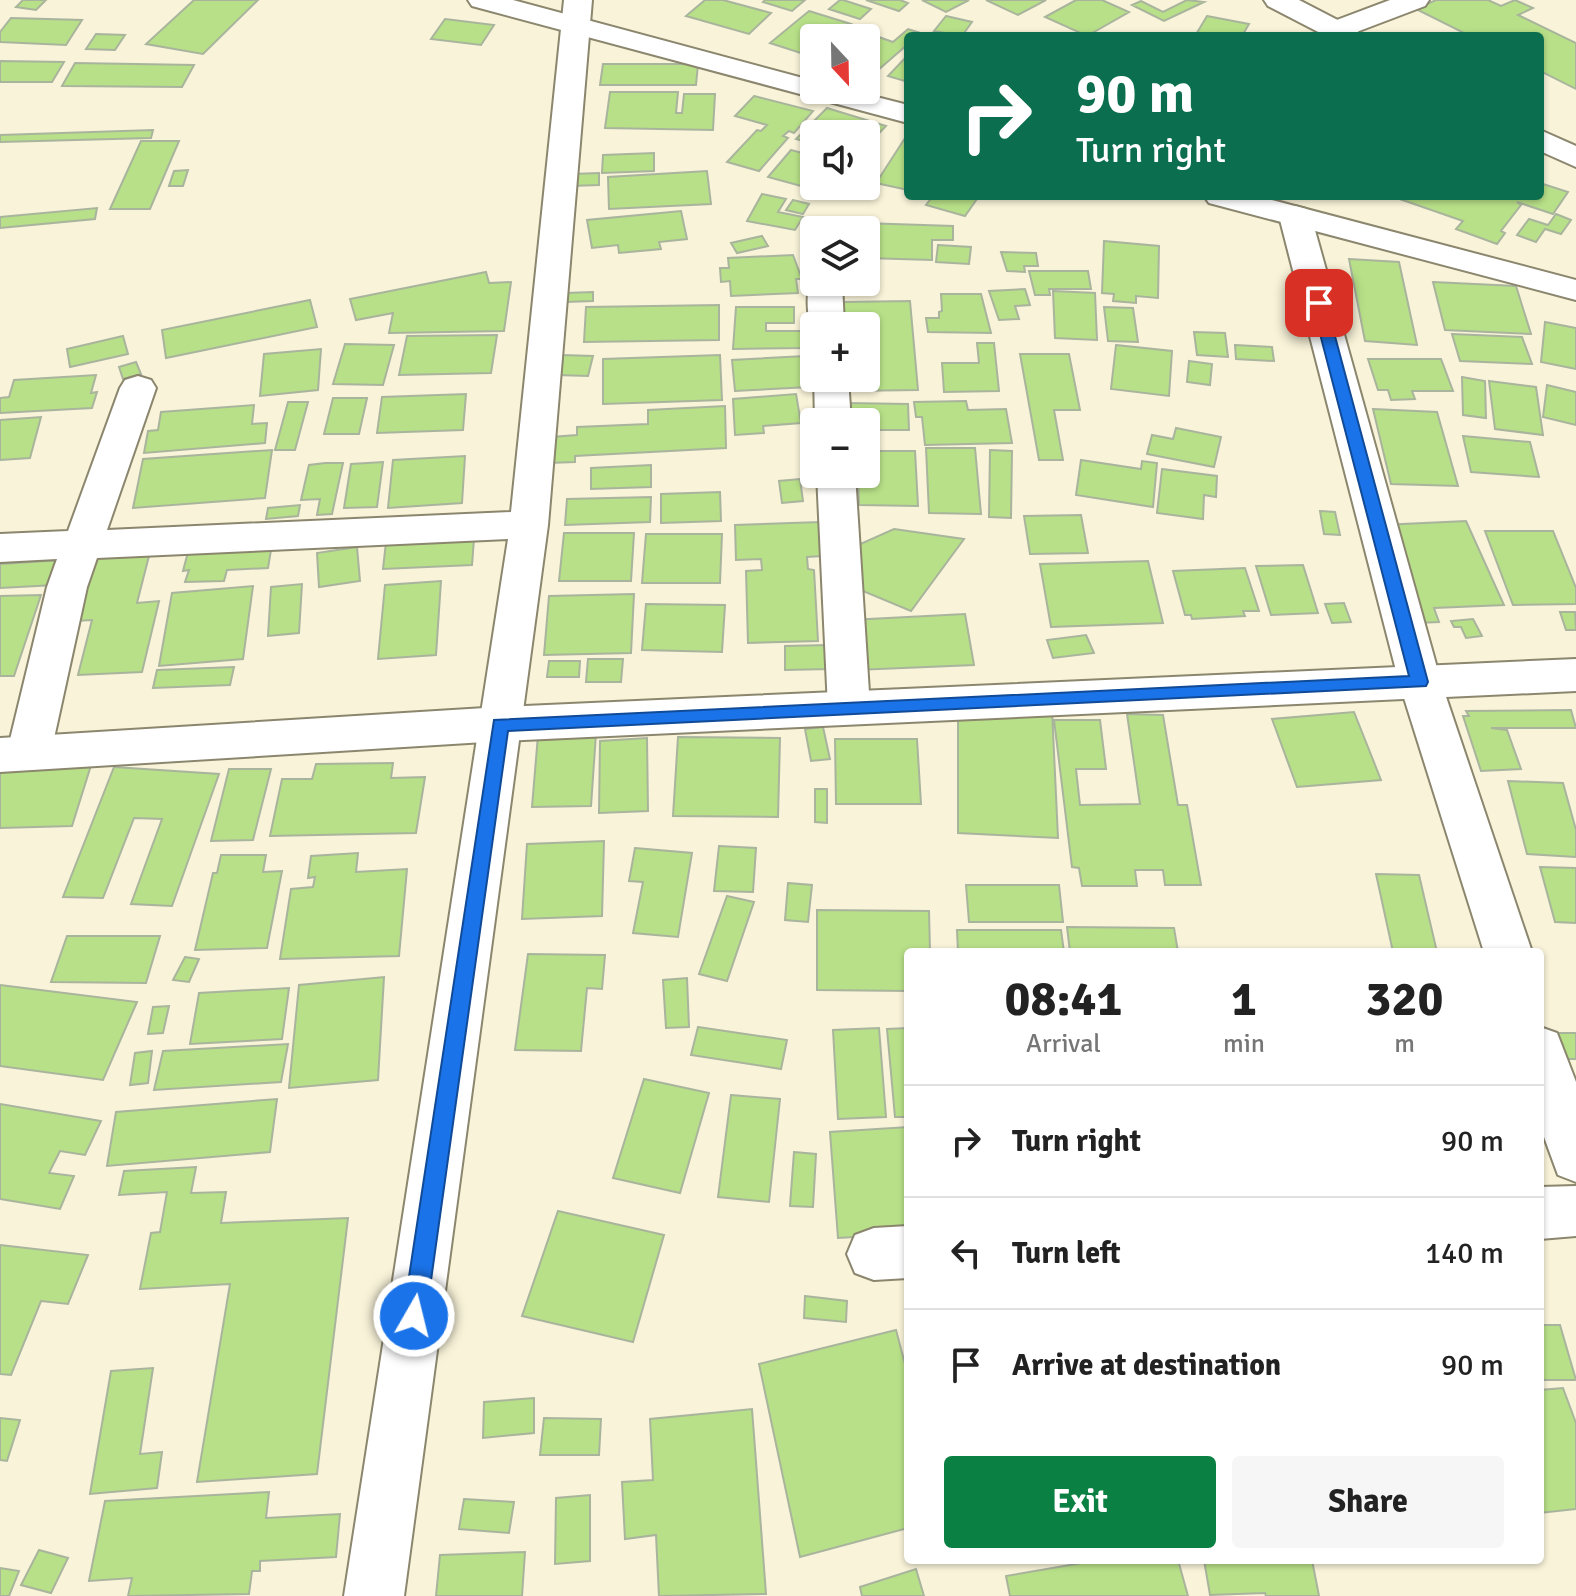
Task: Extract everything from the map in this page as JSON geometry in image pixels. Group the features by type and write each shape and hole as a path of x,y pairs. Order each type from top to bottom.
{"street":[{"path":"482,0 576,14 800,86"},
{"path":"1278,0 1340,32"},
{"path":"1344,32 1415,0"},
{"path":"374,1596 529,525 576,14"},
{"path":"869,104 904,113"},
{"path":"1544,141 1576,158"},
{"path":"1235,200 1576,290"},
{"path":"1295,216 1420,682 1507,948"},
{"path":"138,388 67,587 15,753 501,724 1576,675"},
{"path":"837,488 849,708"},
{"path":"0,548 529,525"},
{"path":"1544,1061 1576,1158"},
{"path":"1544,1213 1576,1211"}],"building":[{"path":"23,0 46,0 36,10 16,7"},
{"path":"194,0 258,0 203,54 146,44"},
{"path":"705,0 723,0 771,13 749,34 686,16"},
{"path":"805,0 792,11 763,2"},
{"path":"840,0 871,9 860,19 829,9"},
{"path":"866,0 900,0 908,3 899,11"},
{"path":"922,0 969,0 946,12"},
{"path":"986,0 1046,0 1018,15"},
{"path":"1076,0 1102,0 1129,12 1094,32 1078,32 1045,17"},
{"path":"1187,0 1204,2 1164,21 1132,5 1141,1 1163,12"},
{"path":"1436,0 1488,0 1501,6 1515,0 1533,8 1518,15 1576,43 1576,89 1544,73 1544,32 1462,32 1416,9"},
{"path":"809,11 851,24 800,24 800,53 770,43"},
{"path":"946,16 972,22 965,32 934,31"},
{"path":"946,16 972,22 965,32 934,31"},
{"path":"1207,16 1249,24 1244,32 1197,32"},
{"path":"11,18 82,20 66,45 0,42 0,32"},
{"path":"445,19 494,25 481,45 431,39"},
{"path":"904,32 904,47 880,68 880,37 893,42"},
{"path":"96,34 125,35 115,50 86,49"},
{"path":"904,59 904,81 888,76"},
{"path":"0,61 64,62 52,82 0,82"},
{"path":"75,63 194,65 182,87 62,86"},
{"path":"603,64 698,64 696,85 600,85"},
{"path":"610,92 678,92 676,113 682,113 684,94 715,94 713,130 605,128"},
{"path":"754,96 813,111 805,120 800,120 800,126 794,133 789,131 783,136 788,138 759,171 727,162 757,130 761,131 767,125 735,116"},
{"path":"827,108 866,120 815,120"},
{"path":"153,130 151,138 0,142 0,135"},
{"path":"904,140 904,189 880,184 880,177"},
{"path":"141,141 179,141 150,209 110,209"},
{"path":"791,150 800,152 800,186 768,177"},
{"path":"654,153 654,171 602,173 603,155"},
{"path":"188,170 183,186 169,186 174,171"},
{"path":"707,171 711,204 609,209 608,177"},
{"path":"599,173 599,185 571,186 572,174"},
{"path":"1544,184 1568,192 1553,214 1517,202 1521,205 1501,231 1505,233 1497,244 1456,229 1463,221 1403,200 1544,200"},
{"path":"762,194 786,199 778,212 800,216 795,230 747,221"},
{"path":"793,200 809,204 803,214 786,210"},
{"path":"930,200 976,200 965,216 926,205"},
{"path":"97,208 95,219 0,228 0,217"},
{"path":"681,211 687,239 659,242 661,249 619,253 618,245 592,248 587,220"},
{"path":"1556,214 1571,220 1561,234 1545,229 1536,242 1517,235 1529,219 1548,225"},
{"path":"880,224 953,226 953,240 932,240 932,260 880,258"},
{"path":"762,236 768,246 737,253 731,243"},
{"path":"1104,241 1159,246 1158,298 1136,296 1136,303 1113,301 1114,294 1102,293"},
{"path":"938,245 971,247 969,264 936,262"},
{"path":"1001,252 1036,253 1038,266 1024,266 1025,272 1007,271"},
{"path":"793,255 800,274 800,279 796,279 798,293 731,296 730,281 721,282 720,268 729,268 728,258"},
{"path":"1349,259 1399,262 1417,345 1365,341"},
{"path":"1029,271 1088,271 1091,289 1049,289 1050,295 1035,295"},
{"path":"486,272 489,283 511,282 504,331 389,333 393,313 356,320 350,299"},
{"path":"1433,282 1516,286 1531,334 1445,330"},
{"path":"1025,289 1030,305 1015,306 1019,319 999,320 989,291"},
{"path":"1053,291 1095,293 1097,340 1055,338"},
{"path":"593,292 593,301 566,302 566,293"},
{"path":"941,294 981,294 991,333 928,332 926,318 939,318 942,311"},
{"path":"310,300 317,327 166,358 162,330"},
{"path":"910,301 918,390 880,391 880,312 843,312 843,302"},
{"path":"719,305 719,340 584,342 586,307"},
{"path":"736,307 794,307 794,323 766,323 766,331 800,331 800,348 733,349"},
{"path":"1104,307 1133,308 1138,342 1108,341"},
{"path":"1545,322 1576,328 1576,369 1541,362"},
{"path":"1194,332 1225,333 1228,357 1197,355"},
{"path":"1452,334 1522,337 1532,364 1460,361"},
{"path":"497,335 491,373 399,375 407,336"},
{"path":"123,336 128,354 70,367 67,349"},
{"path":"977,343 994,343 999,391 944,392 942,363 979,363"},
{"path":"345,344 394,345 383,385 333,384"},
{"path":"1116,345 1172,351 1169,396 1111,389"},
{"path":"1235,345 1272,347 1274,361 1236,359"},
{"path":"321,349 318,390 260,396 264,354"},
{"path":"1020,354 1069,354 1080,410 1054,410 1063,460 1039,460"},
{"path":"561,355 593,356 588,376 557,375"},
{"path":"720,355 722,400 603,404 603,359"},
{"path":"800,356 800,387 735,391 732,360"},
{"path":"1368,359 1441,359 1453,391 1412,391 1415,399 1391,400 1388,390 1378,390"},
{"path":"1189,361 1212,364 1210,385 1187,382"},
{"path":"136,362 141,374 123,379 119,367"},
{"path":"96,375 91,393 97,392 92,408 0,413 0,398 9,397 14,380"},
{"path":"1462,377 1485,381 1486,418 1463,415"},
{"path":"1489,381 1536,387 1543,435 1495,429"},
{"path":"1547,385 1576,392 1576,425 1543,417"},
{"path":"466,394 463,430 377,433 382,397"},
{"path":"796,394 800,423 763,426 764,433 735,435 733,399"},
{"path":"333,398 367,398 359,434 324,434"},
{"path":"966,401 968,410 1006,409 1012,443 925,445 922,417 916,417 914,402"},
{"path":"288,402 308,402 295,450 275,450"},
{"path":"847,403 908,404 909,430 880,430 880,408 847,408"},
{"path":"254,405 252,424 267,423 265,443 144,453 148,431 158,430 161,412"},
{"path":"725,406 726,448 575,456 575,462 549,463 551,437 577,435 577,427 648,424 648,410"},
{"path":"1373,409 1437,412 1458,486 1391,484"},
{"path":"41,417 30,458 0,460 0,420"},
{"path":"1176,428 1221,437 1214,467 1147,454 1152,435 1173,439"},
{"path":"1463,436 1530,442 1539,477 1471,472"},
{"path":"926,448 975,448 981,514 929,513"},
{"path":"272,450 265,498 133,508 143,459"},
{"path":"990,450 1012,451 1011,518 989,517"},
{"path":"880,451 915,451 918,506 859,505 858,488 880,488"},
{"path":"465,456 462,503 388,508 393,460"},
{"path":"1081,460 1141,469 1142,461 1157,463 1153,507 1076,495"},
{"path":"383,462 377,507 344,508 351,464"},
{"path":"343,463 332,514 317,515 320,499 301,500 309,465"},
{"path":"651,465 651,487 591,489 591,468"},
{"path":"1162,469 1217,476 1216,497 1204,495 1203,519 1157,513"},
{"path":"800,479 803,501 782,503 779,481"},
{"path":"720,492 721,521 661,523 661,494"},
{"path":"651,497 650,522 565,525 567,499"},
{"path":"300,505 298,516 266,519 268,508"},
{"path":"1320,511 1335,512 1340,535 1324,534"},
{"path":"1081,515 1088,553 1030,554 1024,516"},
{"path":"1466,521 1504,605 1434,608 1439,622 1416,623 1382,525"},
{"path":"820,522 822,556 807,557 808,569 814,570 818,641 748,643 746,571 762,570 761,559 736,560 735,525"},
{"path":"894,529 964,539 911,611 846,584 856,546"},
{"path":"1485,531 1553,531 1576,588 1576,604 1513,605"},
{"path":"564,533 634,533 631,581 559,581"},
{"path":"646,534 722,534 720,583 642,583"},
{"path":"474,539 472,565 383,569 386,542"},
{"path":"357,547 360,581 319,587 317,553"},
{"path":"271,550 268,568 227,570 224,581 185,582 189,570 183,571 188,552"},
{"path":"150,552 137,603 159,601 142,672 78,675 92,620 75,621 94,555"},
{"path":"62,560 55,585 0,588 0,564"},
{"path":"1148,561 1163,623 1051,627 1040,564"},
{"path":"1303,565 1318,613 1271,615 1256,566"},
{"path":"1245,568 1259,611 1243,611 1245,616 1192,619 1191,615 1185,615 1173,571"},
{"path":"441,581 436,655 378,659 385,585"},
{"path":"302,584 299,633 268,636 271,587"},
{"path":"253,586 243,659 159,666 172,593"},
{"path":"634,594 631,653 544,655 549,596"},
{"path":"41,595 14,676 0,676 0,596"},
{"path":"1344,603 1351,622 1332,623 1325,604"},
{"path":"646,604 725,605 722,652 642,650"},
{"path":"1560,612 1575,612 1576,630 1566,630"},
{"path":"965,614 974,665 856,670 850,620"},
{"path":"1473,619 1482,636 1466,638 1461,627 1454,627 1451,621"},
{"path":"1086,635 1094,653 1053,658 1047,640"},
{"path":"829,645 831,669 785,670 785,646"},
{"path":"588,659 623,659 621,682 586,682"},
{"path":"549,661 580,661 579,677 547,677"},
{"path":"234,667 230,685 153,688 157,670"},
{"path":"958,706 1052,710 1058,838 958,833"},
{"path":"1571,710 1576,728 1491,728 1507,730 1521,769 1481,771 1463,716 1469,716 1466,711"},
{"path":"1354,712 1381,780 1297,787 1272,719"},
{"path":"1127,714 1163,715 1178,805 1187,805 1201,885 1165,885 1163,870 1135,870 1137,886 1082,886 1079,868 1072,867 1054,720 1100,720 1106,769 1076,769 1080,805 1140,804"},
{"path":"823,727 830,759 811,761 805,729"},
{"path":"596,734 591,806 532,807 538,735"},
{"path":"678,737 780,738 778,817 673,816"},
{"path":"647,738 648,811 599,813 600,741"},
{"path":"835,739 917,739 921,804 836,804"},
{"path":"93,759 72,826 0,828 0,761"},
{"path":"393,763 391,778 425,777 416,833 270,836 282,779 312,779 316,764"},
{"path":"114,767 219,774 172,906 131,904 162,819 134,818 103,898 63,897"},
{"path":"229,769 271,769 253,840 211,841"},
{"path":"1508,781 1563,783 1576,830 1576,857 1527,854"},
{"path":"815,789 827,789 827,823 815,822"},
{"path":"604,841 602,916 522,919 527,844"},
{"path":"719,846 756,848 753,892 714,891"},
{"path":"635,848 692,853 678,937 633,933 643,882 629,881"},
{"path":"358,853 356,872 407,869 399,956 280,959 291,889 313,887 315,877 308,878 311,856"},
{"path":"221,855 266,855 263,872 282,871 267,948 195,950 213,873 217,873"},
{"path":"1540,867 1576,868 1576,923 1555,922"},
{"path":"1376,874 1419,875 1436,948 1392,948"},
{"path":"788,883 812,885 808,922 785,920"},
{"path":"966,885 1059,885 1063,922 969,922"},
{"path":"727,896 754,902 727,981 699,974"},
{"path":"817,910 929,911 930,948 904,948 904,991 817,990"},
{"path":"1067,927 1174,928 1177,948 1070,948"},
{"path":"957,930 1061,930 1063,948 958,948"},
{"path":"67,936 160,936 146,983 51,982"},
{"path":"528,954 605,955 602,989 587,988 581,1051 515,1050"},
{"path":"185,957 199,959 189,982 173,980"},
{"path":"384,977 378,1080 289,1088 299,985"},
{"path":"687,978 689,1027 666,1028 663,980"},
{"path":"0,985 137,1002 103,1080 0,1066"},
{"path":"289,988 282,1039 190,1044 199,993"},
{"path":"169,1006 163,1033 148,1034 153,1007"},
{"path":"698,1027 787,1040 781,1069 691,1055"},
{"path":"879,1028 886,1117 838,1119 833,1030"},
{"path":"904,1028 904,1117 895,1117 887,1029"},
{"path":"1549,1033 1576,1033 1576,1059 1558,1059"},
{"path":"288,1044 281,1082 154,1090 163,1051"},
{"path":"152,1051 148,1083 130,1085 135,1053"},
{"path":"644,1079 709,1093 680,1193 613,1178"},
{"path":"731,1095 780,1099 769,1202 718,1197"},
{"path":"277,1099 270,1152 107,1166 116,1112"},
{"path":"0,1104 101,1121 85,1155 60,1151 49,1173 74,1176 60,1209 0,1199"},
{"path":"904,1127 904,1234 838,1238 830,1132"},
{"path":"794,1152 816,1154 813,1207 790,1206"},
{"path":"196,1167 191,1193 226,1192 221,1223 348,1218 317,1474 197,1482 230,1284 140,1289 151,1233 160,1232 167,1192 119,1195 124,1171"},
{"path":"558,1211 664,1235 633,1342 522,1316"},
{"path":"0,1245 88,1255 68,1304 41,1301 11,1375 0,1374"},
{"path":"805,1296 847,1301 846,1322 804,1318"},
{"path":"1544,1325 1560,1325 1576,1380 1544,1380"},
{"path":"896,1330 904,1360 904,1529 800,1557 759,1364"},
{"path":"153,1368 140,1454 162,1452 157,1488 90,1494 111,1371"},
{"path":"1563,1388 1576,1423 1576,1509 1544,1513 1544,1390"},
{"path":"534,1398 534,1433 483,1438 484,1402"},
{"path":"752,1409 766,1594 659,1596 656,1535 625,1539 622,1482 653,1480 650,1419"},
{"path":"0,1418 20,1420 7,1461 0,1460"},
{"path":"544,1418 601,1419 599,1455 540,1455"},
{"path":"269,1492 266,1518 340,1514 336,1557 260,1561 260,1571 252,1571 249,1594 128,1596 132,1578 89,1581 105,1501"},
{"path":"590,1495 590,1561 555,1564 556,1498"},
{"path":"464,1499 514,1502 509,1533 459,1529"},
{"path":"39,1550 68,1558 51,1593 21,1585"},
{"path":"525,1552 522,1596 436,1596 440,1555"},
{"path":"1076,1564 1179,1564 1188,1596 1010,1596 1006,1576"},
{"path":"1205,1564 1313,1564 1319,1596 1266,1596 1265,1593 1210,1595"},
{"path":"0,1568 19,1571 9,1596 0,1596"},
{"path":"916,1569 924,1596 862,1596 860,1587"}],"route":[{"path":"414,1316 501,724 1420,682 1319,303"}]}
